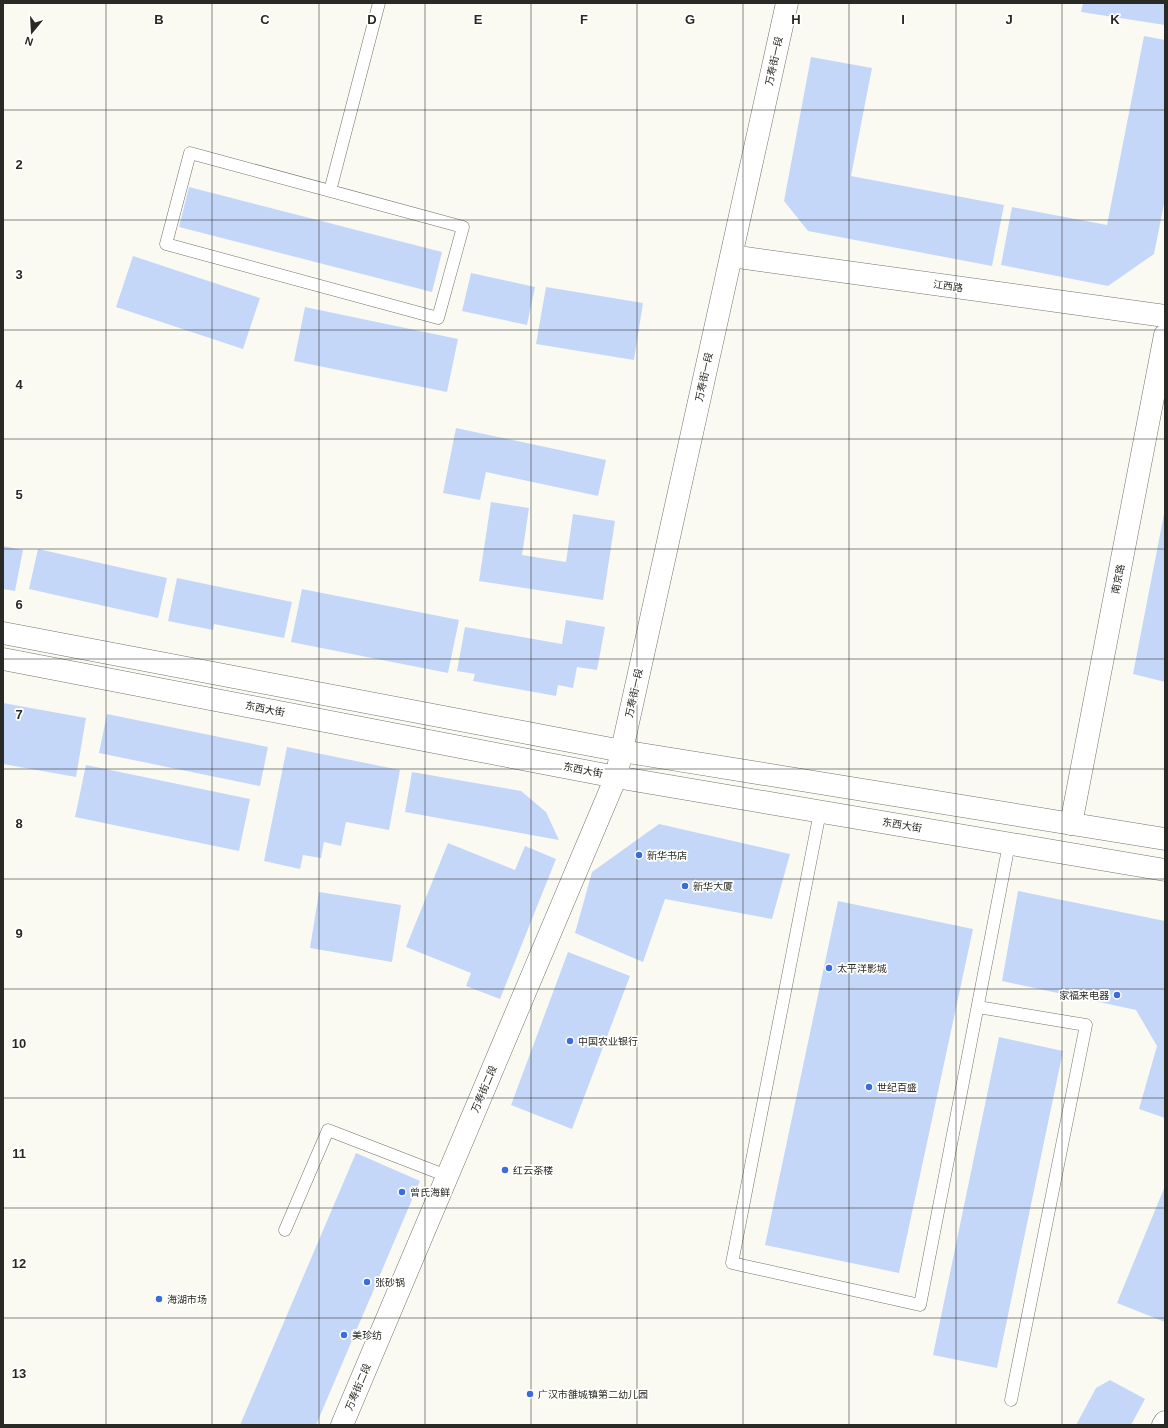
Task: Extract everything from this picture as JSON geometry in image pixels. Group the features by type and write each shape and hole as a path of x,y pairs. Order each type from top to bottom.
{"street":[{"name":"万寿街一段","path":"622,751 787,3"},
{"name":"江西路","path":"731,256 1165,316"},
{"name":"南京路","path":"1071,824 1165,335"},
{"path":"3,633 622,751 1165,839"},
{"name":"东西大街","path":"3,659 616,776 1165,870"},
{"name":"万寿街二段","path":"342,1425 616,776 622,751"}],"lane":[{"path":"330,191 379,3"},
{"path":"190,153 330,191 463,227 438,318 166,244 190,153"},
{"path":"819,817 732,1263 920,1305 1009,844"},
{"path":"978,1007 1086,1025 1011,1400"},
{"path":"285,1230 328,1130 447,1176"}],"building":[{"path":"1083,3 1165,3 1165,25 1081,12"},
{"path":"1144,36 1165,40 1165,199 1154,254 1108,286 1001,265 1012,207 1107,225"},
{"path":"811,57 872,68 851,176 1004,205 992,266 808,231 784,201"},
{"path":"189,187 442,252 432,292 179,227"},
{"path":"133,256 260,298 243,349 116,307"},
{"path":"471,273 535,287 527,325 462,311"},
{"path":"546,287 643,303 634,360 536,344"},
{"path":"305,307 458,339 447,392 294,361"},
{"path":"456,428 606,460 598,496 486,472 480,500 443,493"},
{"path":"491,502 529,508 522,555 566,562 573,514 615,521 603,600 479,581"},
{"path":"1165,514 1165,682 1133,674"},
{"path":"3,546 23,550 15,591 3,589"},
{"path":"38,549 167,578 158,618 29,589"},
{"path":"177,578 292,602 284,638 214,624 213,630 168,621"},
{"path":"302,589 459,620 448,673 291,642"},
{"path":"566,620 605,627 597,670 577,667 573,688 558,685 556,696 473,681 475,674 457,671 465,627 562,644"},
{"path":"3,703 86,718 76,777 3,764"},
{"path":"107,714 268,747 260,786 99,753"},
{"path":"287,747 400,770 389,830 346,822 341,846 324,842 321,858 303,855 300,869 264,861"},
{"path":"86,765 250,799 239,851 75,817"},
{"path":"412,772 521,791 546,812 559,840 405,812"},
{"name":"新华大厦","path":"659,824 790,854 772,919 665,899 643,962 575,933 592,872"},
{"path":"448,843 515,870 525,846 556,859 500,999 466,986 471,973 406,947"},
{"name":"家福来电器","path":"1018,891 1165,921 1165,1118 1139,1109 1157,1046 1136,1010 1002,981"},
{"path":"319,892 401,905 392,962 310,948"},
{"name":"世纪百盛","path":"838,901 973,929 899,1273 765,1245"},
{"name":"中国农业银行","path":"568,952 630,976 572,1129 511,1105"},
{"path":"999,1037 1063,1051 997,1368 933,1355"},
{"path":"356,1153 420,1181 316,1425 240,1425"},
{"path":"1165,1186 1165,1322 1117,1303"},
{"path":"1110,1380 1145,1399 1131,1425 1076,1425 1096,1388"}],"place":[{"name":"新华书店","path":"639,855"},
{"name":"新华大厦","path":"685,886"},
{"name":"太平洋影城","path":"829,968"},
{"name":"家福来电器","path":"1117,995"},
{"name":"中国农业银行","path":"570,1041"},
{"name":"世纪百盛","path":"869,1087"},
{"name":"红云茶楼","path":"505,1170"},
{"name":"曾氏海鲜","path":"402,1192"},
{"name":"张砂锅","path":"367,1282"},
{"name":"海湖市场","path":"159,1299"},
{"name":"美珍纺","path":"344,1335"},
{"name":"广汉市雒城镇第二幼儿园","path":"530,1394"}]}
